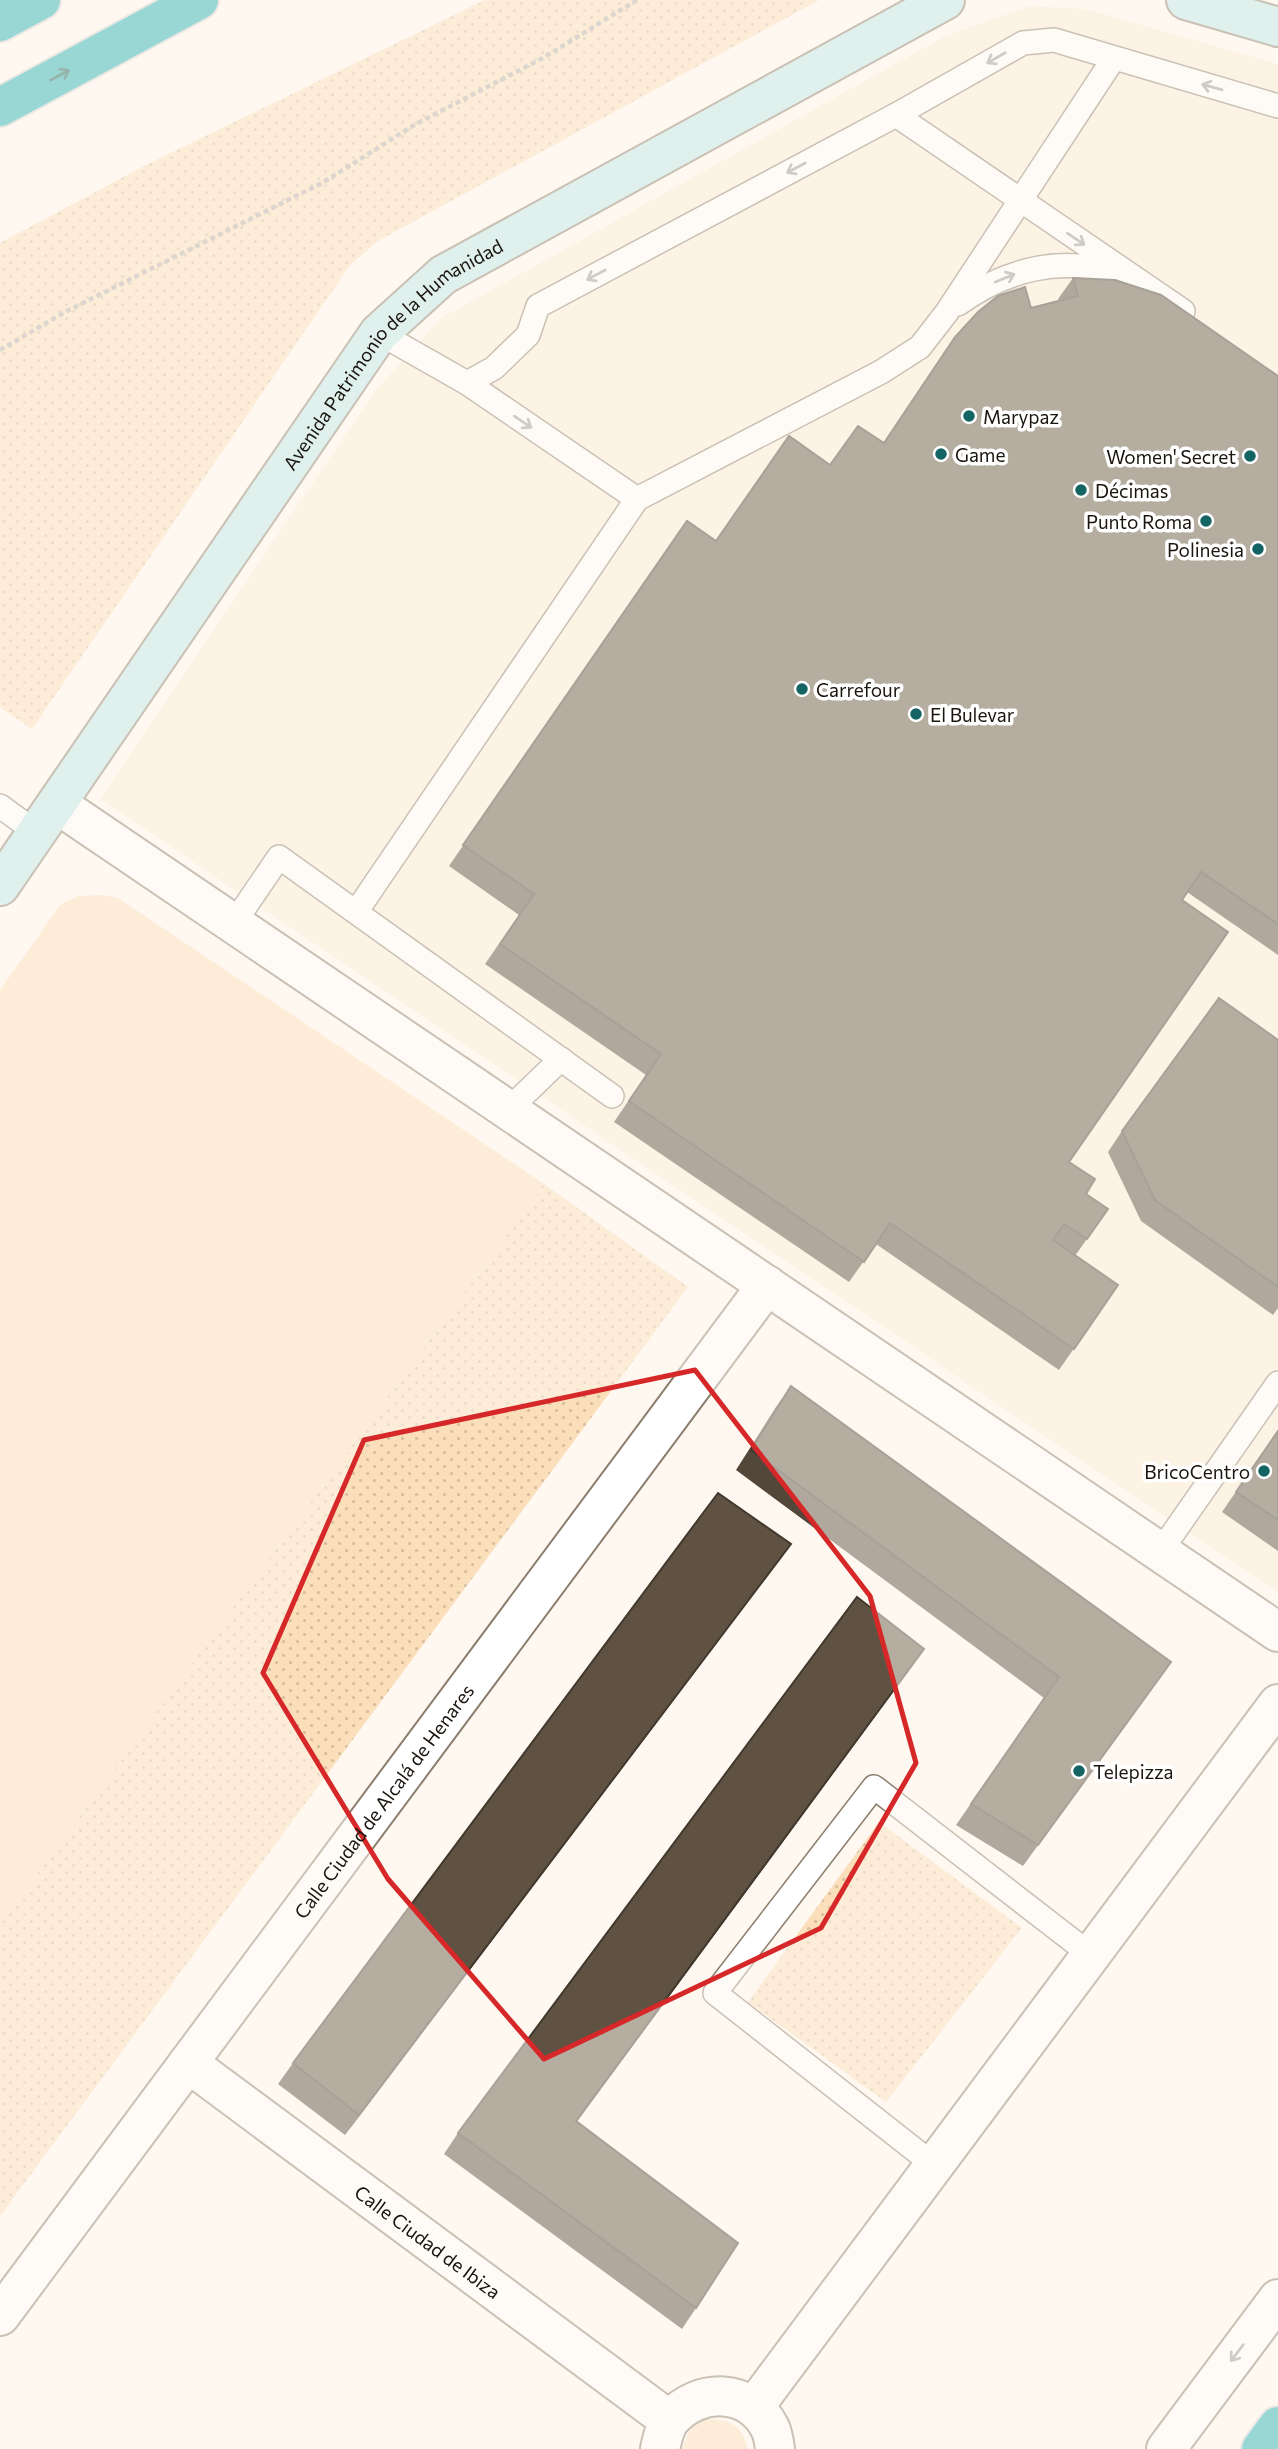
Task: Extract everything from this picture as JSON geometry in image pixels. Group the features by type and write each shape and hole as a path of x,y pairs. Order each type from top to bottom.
{"highway":[{"path":"0,22 41,0"},
{"path":"0,107 199,0"},
{"path":"1261,2449 1278,2426"}],"street":[{"path":"1186,0 1278,27"},
{"name":"Avenida Patrimonio de la Humanidad","path":"0,886 379,333 443,275 938,1"},
{"path":"47,818 234,923 1278,1632"},
{"name":"Calle Ciudad de Alcalá de Henares","path":"0,2316 767,1285"},
{"path":"754,2407 1278,1704"},
{"name":"Calle Ciudad de Ibiza","path":"188,2063 664,2435"},
{"path":"1166,2449 1278,2299"},
{"path":"664,2435 693,2400 725,2395 754,2407 771,2429 775,2449"}],"lane":[{"path":"467,383 494,368 528,335 538,306 896,115 1023,43 1054,40 1278,107"},
{"path":"356,912 637,499 881,372 920,347 947,312 1114,58"},
{"path":"896,115 1200,323"},
{"path":"947,312 980,288 1019,272 1061,265 1103,270 1143,284"},
{"path":"379,333 467,383 637,499"},
{"path":"0,806 47,818"},
{"path":"234,923 279,857 612,1096"},
{"path":"508,1110 561,1059"},
{"path":"1160,1552 1278,1383"},
{"path":"934,2165 715,1993 874,1787 1091,1955"}],"path":[{"path":"0,350 67,311 322,183 416,124 543,58 637,0"}],"highlighted area":[{"path":"695,1370 870,1596 916,1763 821,1928 544,2059 388,1879 263,1673 364,1440"}],"shaded area":[{"path":"485,0 819,0 378,241 350,265 32,729 0,707 0,243 144,166"},
{"path":"1030,6 1086,9 1278,64 1278,1593 100,799 374,392 440,319 945,36"},
{"path":"101,895 118,898 544,1184 0,1925 0,990 61,904 79,896"},
{"path":"544,1184 688,1287 0,2216 0,1925"},
{"path":"879,1822 1022,1928 886,2102 748,2002"},
{"path":"706,2419 734,2425 742,2434 748,2449 682,2449 690,2429"}],"building":[{"name":"El Bulevar","path":"1073,278 1115,280 1161,295 1278,376 1278,924 1201,872 1182,900 1228,932 1069,1162 1095,1179 1086,1194 1108,1209 1087,1239 1064,1224 1053,1240 1118,1285 1074,1349 890,1223 864,1262 629,1101 661,1054 500,944 534,894 463,845 687,521 716,541 789,436 830,465 858,426 884,443 955,337 978,312 998,296 1025,287 1031,308 1078,296"},
{"path":"1219,998 1278,1040 1278,1287 1155,1200 1122,1131"},
{"path":"791,1386 1171,1662 1038,1845 971,1804 1059,1677 751,1450"},
{"path":"1278,1431 1278,1520 1236,1492"},
{"path":"718,1493 791,1544 359,2115 293,2063"},
{"path":"857,1597 924,1649 576,2121 738,2243 696,2308 458,2133"}],"place":[{"name":"Marypaz","path":"969,416"},
{"name":"Game","path":"941,454"},
{"name":"Women' Secret","path":"1250,456"},
{"name":"Décimas","path":"1081,490"},
{"name":"Punto Roma","path":"1206,521"},
{"name":"Polinesia","path":"1258,549"},
{"name":"Carrefour","path":"802,689"},
{"name":"El Bulevar","path":"916,714"},
{"name":"BricoCentro","path":"1264,1471"},
{"name":"Telepizza","path":"1079,1771"}]}
